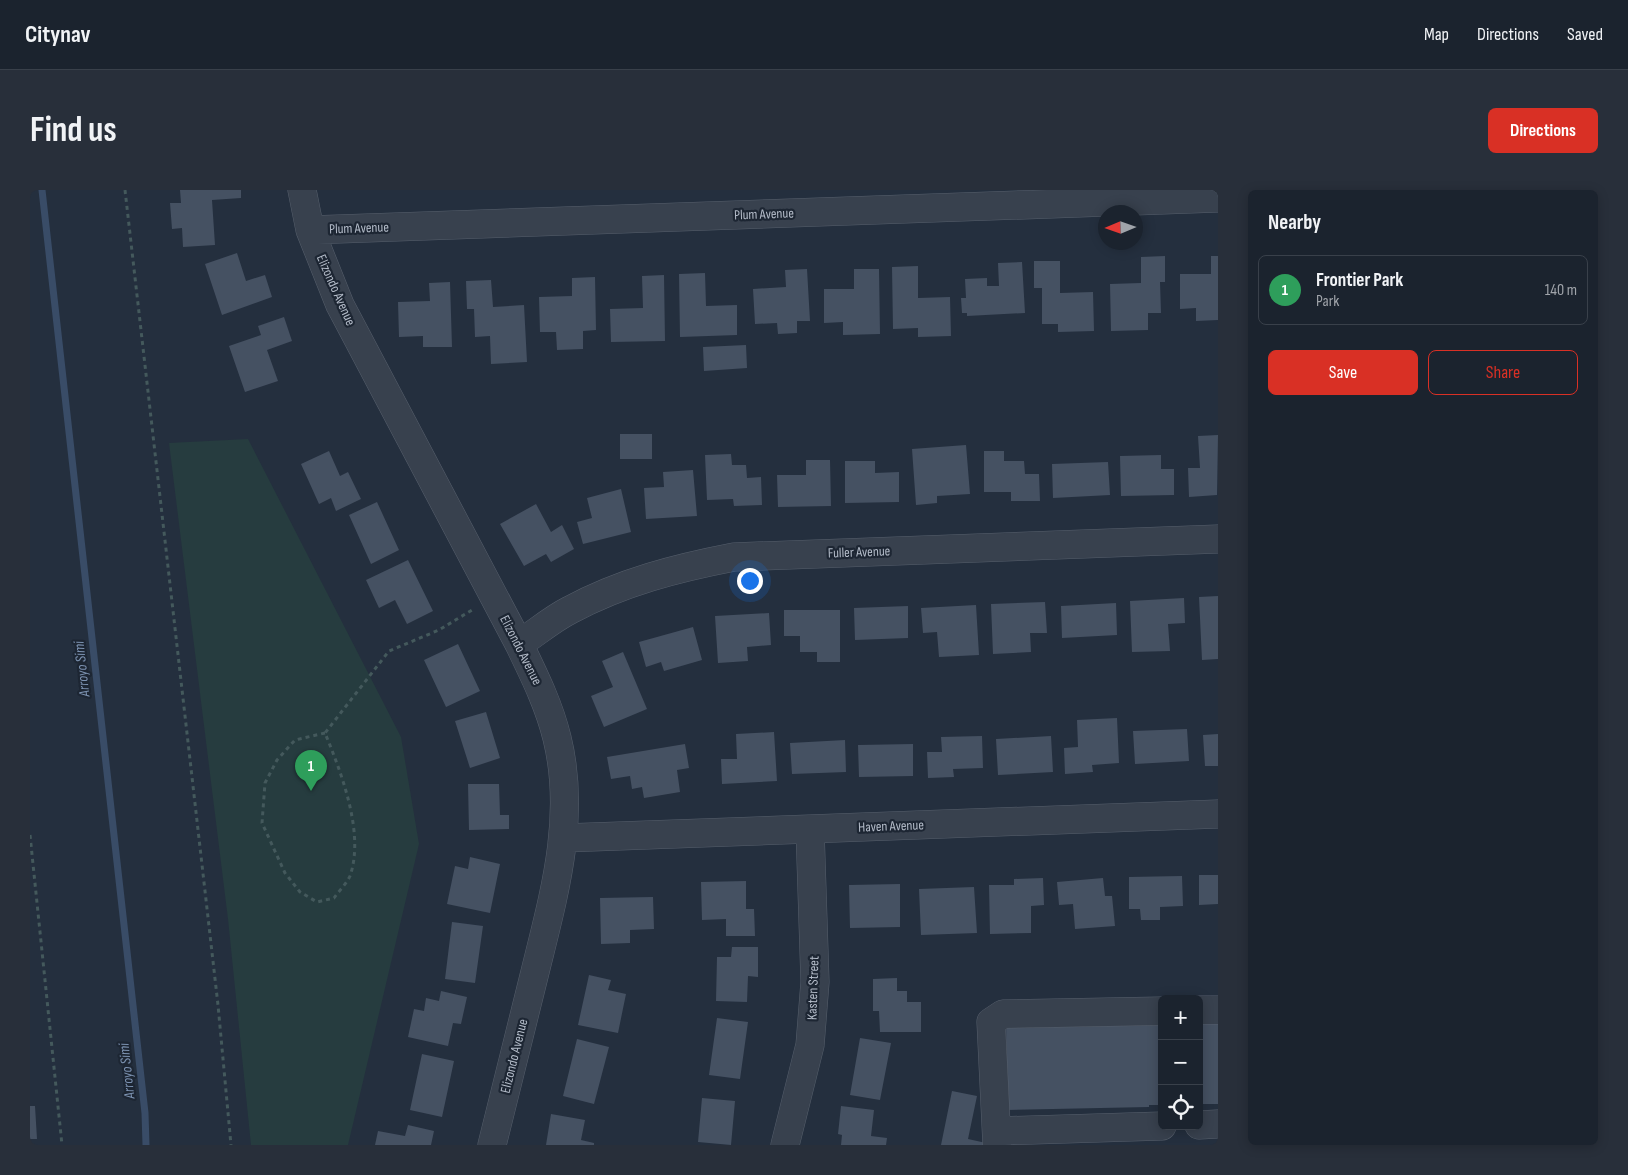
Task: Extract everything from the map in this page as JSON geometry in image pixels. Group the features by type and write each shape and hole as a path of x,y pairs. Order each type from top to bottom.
{"street":[{"name":"Elizondo Avenue","path":"302,190 310,230 340,305 519,644 543,692 558,739 565,788 564,838 556,885 492,1145"},
{"name":"Plum Avenue","path":"310,230 1218,198"},
{"name":"Fuller Avenue","path":"519,644 569,610 619,588 673,569 734,557 1218,539"},
{"name":"Haven Avenue","path":"564,838 1218,814"},
{"name":"Kasten Street","path":"785,1145 810,1044 816,982 810,829"},
{"path":"1203,1010 1218,1010"},
{"path":"1158,1011 1003,1014 992,1022 997,1138 1158,1126"},
{"path":"1203,1125 1218,1124"}],"path":[{"path":"124,190 218,1005 231,1145"},
{"path":"325,733 344,779 355,837 350,876 334,898 317,902 300,892 286,873 262,823 265,783 276,760 296,740 325,733 389,650 439,630 494,597"},
{"path":"30,835 62,1145"}],"green space":[{"path":"248,439 401,737 419,844 348,1145 251,1145 228,919 169,443"}],"building":[{"path":"180,190 241,190 241,198 212,200 215,245 183,247 182,228 172,229 170,203 181,203"},
{"path":"237,253 246,281 265,275 272,297 222,315 205,264"},
{"path":"1165,256 1165,282 1160,282 1161,313 1148,313 1148,330 1111,331 1110,284 1141,283 1141,257"},
{"path":"1211,256 1218,256 1218,320 1196,321 1196,308 1180,309 1180,274 1211,274"},
{"path":"1034,261 1060,261 1060,293 1093,292 1094,331 1058,332 1058,324 1042,324 1042,288 1034,288"},
{"path":"1022,262 1025,313 967,316 967,313 962,313 961,298 966,298 965,279 987,278 987,286 999,286 998,263"},
{"path":"918,266 918,298 950,297 951,336 918,337 918,328 893,329 892,267"},
{"path":"807,269 810,321 797,321 797,333 778,334 777,323 755,324 753,289 786,287 785,270"},
{"path":"854,269 879,269 880,334 843,335 843,322 824,323 824,289 854,289"},
{"path":"705,273 706,306 737,305 737,335 680,337 679,274"},
{"path":"664,275 665,341 611,342 610,309 643,308 642,276"},
{"path":"595,277 596,330 583,331 583,349 557,350 556,332 540,332 539,297 572,296 572,278"},
{"path":"491,280 493,307 524,305 527,362 491,364 490,336 475,337 474,309 467,309 466,281"},
{"path":"450,282 452,347 423,347 423,336 399,337 398,302 430,301 429,283"},
{"path":"284,317 292,341 267,350 278,381 245,392 229,346 261,335 258,326"},
{"path":"746,345 747,368 704,371 703,347"},
{"path":"620,434 652,434 652,459 620,459"},
{"path":"1218,435 1217,495 1189,497 1188,468 1200,468 1198,436"},
{"path":"966,445 970,494 937,496 937,503 916,505 912,449"},
{"path":"329,451 340,476 348,472 361,499 336,511 331,498 319,504 301,464"},
{"path":"984,451 1004,451 1004,461 1024,461 1025,474 1039,474 1040,501 1011,501 1011,492 984,492"},
{"path":"731,454 732,465 746,465 747,478 761,477 762,505 734,506 733,499 707,500 705,455"},
{"path":"1161,455 1161,469 1174,469 1174,495 1121,496 1120,456"},
{"path":"806,460 830,460 831,506 778,507 777,475 806,475"},
{"path":"845,461 875,461 875,473 899,472 899,502 845,503"},
{"path":"1108,462 1110,495 1053,498 1052,464"},
{"path":"693,470 697,516 646,519 644,488 664,487 663,472"},
{"path":"621,489 631,532 583,544 577,522 592,518 587,498"},
{"path":"377,502 399,550 371,564 349,515"},
{"path":"536,504 551,532 562,525 574,549 551,562 546,554 524,566 500,524"},
{"path":"408,560 433,611 407,624 395,600 379,608 366,580"},
{"path":"1218,596 1218,659 1202,660 1199,597"},
{"path":"1184,598 1185,623 1168,624 1170,651 1132,652 1130,601"},
{"path":"1045,602 1047,633 1030,633 1031,652 993,654 991,604"},
{"path":"1116,603 1117,635 1062,638 1061,606"},
{"path":"976,605 979,655 939,657 937,632 923,633 921,608"},
{"path":"908,606 908,638 855,640 854,608"},
{"path":"784,610 840,610 840,662 817,662 817,652 800,652 800,636 784,636"},
{"path":"769,613 771,645 747,647 748,661 718,663 715,616"},
{"path":"693,627 702,660 664,671 661,662 646,667 639,642"},
{"path":"458,644 480,691 446,707 424,660"},
{"path":"623,652 647,709 604,727 591,696 613,687 602,661"},
{"path":"486,712 500,758 470,768 455,721"},
{"path":"1117,718 1119,763 1092,765 1093,772 1065,774 1064,748 1078,747 1077,720"},
{"path":"1187,729 1189,761 1135,764 1133,731"},
{"path":"774,732 777,781 722,784 721,759 737,759 736,734"},
{"path":"1218,734 1218,766 1205,766 1203,735"},
{"path":"982,736 983,768 953,769 954,777 928,778 927,752 942,752 941,737"},
{"path":"1051,736 1053,772 998,775 996,739"},
{"path":"845,740 846,772 792,774 790,743"},
{"path":"685,744 689,768 677,770 680,792 644,798 642,787 632,789 630,776 611,779 607,757"},
{"path":"913,744 913,776 859,777 858,745"},
{"path":"468,784 499,784 500,815 509,815 509,829 469,830"},
{"path":"470,857 500,864 490,913 447,904 455,866 468,869"},
{"path":"1199,875 1218,875 1218,904 1199,905"},
{"path":"1182,876 1183,906 1160,907 1160,920 1141,920 1140,909 1129,909 1129,877"},
{"path":"1043,878 1044,905 1031,906 1031,933 990,934 989,885 1014,885 1014,879"},
{"path":"1103,878 1105,896 1112,896 1115,926 1075,929 1073,904 1059,905 1057,882"},
{"path":"746,881 746,909 754,909 755,936 726,936 726,919 702,920 701,882"},
{"path":"900,884 900,927 850,928 849,885"},
{"path":"974,887 977,933 921,935 919,889"},
{"path":"653,897 654,929 630,930 630,943 601,944 600,898"},
{"path":"452,922 483,926 475,983 445,979"},
{"path":"732,947 758,947 758,977 748,976 747,1002 716,1001 717,957 731,957"},
{"path":"589,975 611,980 608,990 626,994 618,1033 578,1025"},
{"path":"897,978 897,991 907,991 907,1002 921,1002 921,1032 880,1032 879,1011 873,1011 873,979"},
{"path":"441,991 467,997 461,1024 453,1023 448,1046 408,1037 414,1009 424,1011 426,998 439,1001"},
{"path":"1203,1014 1218,1014 1218,1104 1203,1104"},
{"path":"1158,1015 1158,1105 1149,1105 1149,1107 1007,1110 1006,1016"},
{"path":"717,1018 748,1022 740,1079 709,1075"},
{"path":"860,1038 891,1043 880,1100 850,1095"},
{"path":"577,1039 609,1047 594,1104 563,1096"},
{"path":"422,1054 454,1061 442,1117 410,1110"},
{"path":"952,1091 977,1096 968,1139 986,1143 986,1145 941,1145"},
{"path":"702,1098 735,1101 731,1145 698,1142"},
{"path":"30,1106 35,1106 37,1139 30,1139"},
{"path":"841,1106 874,1110 871,1136 887,1138 886,1145 841,1145 842,1135 838,1134"},
{"path":"551,1114 585,1120 581,1140 594,1143 594,1145 546,1145"},
{"path":"408,1125 434,1131 431,1145 375,1145 378,1131 405,1136"}],"waterway":[{"name":"Arroyo Simi","path":"42,190 145,1113 146,1145"}],"place":[{"name":"Frontier Park","path":"311,791"}]}
